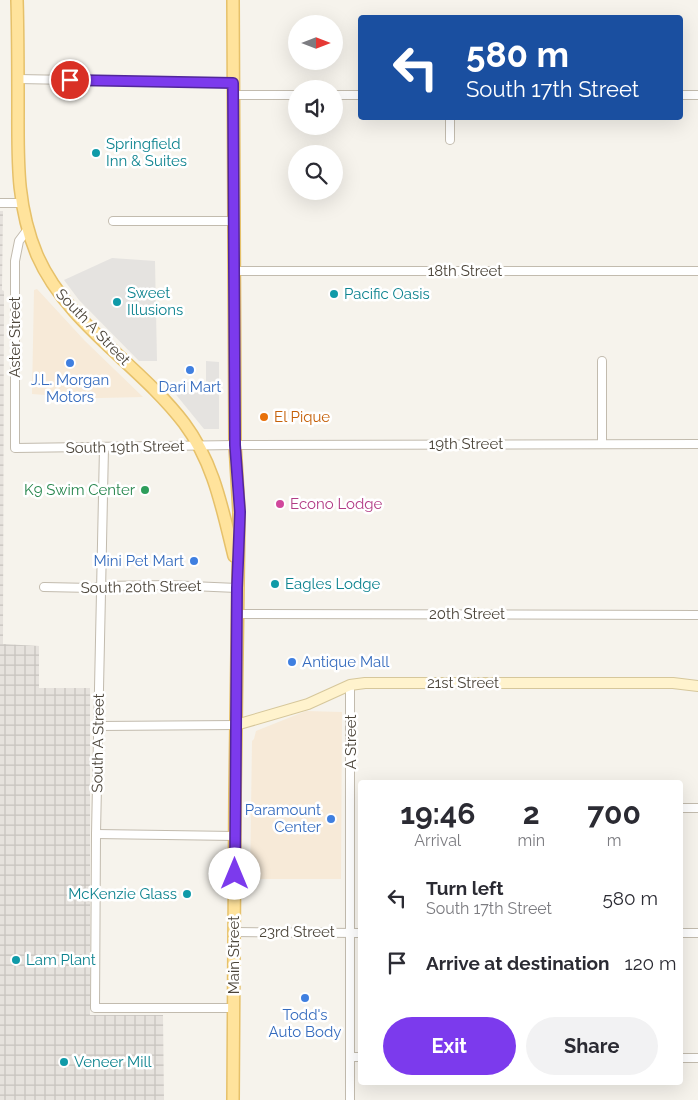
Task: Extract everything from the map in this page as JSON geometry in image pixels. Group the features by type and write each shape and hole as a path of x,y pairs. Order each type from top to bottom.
{"main road":[{"name":"South A Street","path":"17,0 18,170 21,203 38,256 52,282 70,307 164,399 184,423 211,470 238,570"},
{"name":"Main Street","path":"233,0 235,445 240,512 237,588 233,1100"}],"street":[{"path":"18,79 233,83"},
{"path":"233,95 288,95"},
{"path":"343,95 358,95"},
{"path":"683,95 698,95"},
{"path":"450,120 450,140"},
{"path":"0,203 21,203"},
{"path":"113,221 233,221"},
{"name":"Aster Street","path":"15,448 15,261 19,241 28,229"},
{"name":"18th Street","path":"233,271 698,271"},
{"path":"602,361 602,444"},
{"name":"19th Street","path":"235,445 698,444"},
{"name":"South 19th Street","path":"15,448 235,445"},
{"name":"South A Street","path":"104,447 96,834 95,1008 234,1008"},
{"name":"South 20th Street","path":"44,587 93,588 101,586 168,585 237,588"},
{"name":"20th Street","path":"237,614 698,614"},
{"name":"21st Street","path":"236,725 308,704 350,685 365,683 653,683 698,686"},
{"name":"A Street","path":"350,685 350,1100"},
{"path":"99,726 236,725"},
{"path":"351,808 358,808"},
{"path":"683,808 698,808"},
{"path":"96,834 235,836"},
{"name":"23rd Street","path":"234,932 358,933"},
{"path":"683,933 698,933"},
{"path":"350,1057 358,1057"},
{"path":"683,1058 698,1058"}],"shaded area":[{"path":"0,211 3,211 2,290 4,291 3,644 39,646 39,688 90,688 90,1015 163,1015 164,1100 0,1100"},
{"path":"112,258 155,261 157,361 139,361 79,300 64,280"},
{"name":"J.L. Morgan Motors","path":"37,289 85,341 143,397 58,399 58,396 32,394 34,290"},
{"path":"206,361 219,362 219,429 204,429 169,386 174,382 206,382"},
{"name":"Paramount Center","path":"306,711 342,712 341,879 250,879 252,741 256,731"}],"place":[{"name":"Springfield Inn & Suites","path":"96,153"},
{"name":"Pacific Oasis","path":"334,294"},
{"name":"Sweet Illusions","path":"117,302"},
{"name":"J.L. Morgan Motors","path":"70,363"},
{"name":"Dari Mart","path":"190,370"},
{"name":"El Pique","path":"264,417"},
{"name":"K9 Swim Center","path":"145,490"},
{"name":"Econo Lodge","path":"280,504"},
{"name":"Mini Pet Mart","path":"194,561"},
{"name":"Eagles Lodge","path":"275,584"},
{"name":"Antique Mall","path":"292,662"},
{"name":"Paramount Center","path":"331,819"},
{"name":"McKenzie Glass","path":"187,894"},
{"name":"Lam Plant","path":"16,960"},
{"name":"Todd's Auto Body","path":"305,998"},
{"name":"Veneer Mill","path":"64,1062"}],"route":[{"path":"70,80 233,83 235,445 240,512 237,588 235,874"}]}
